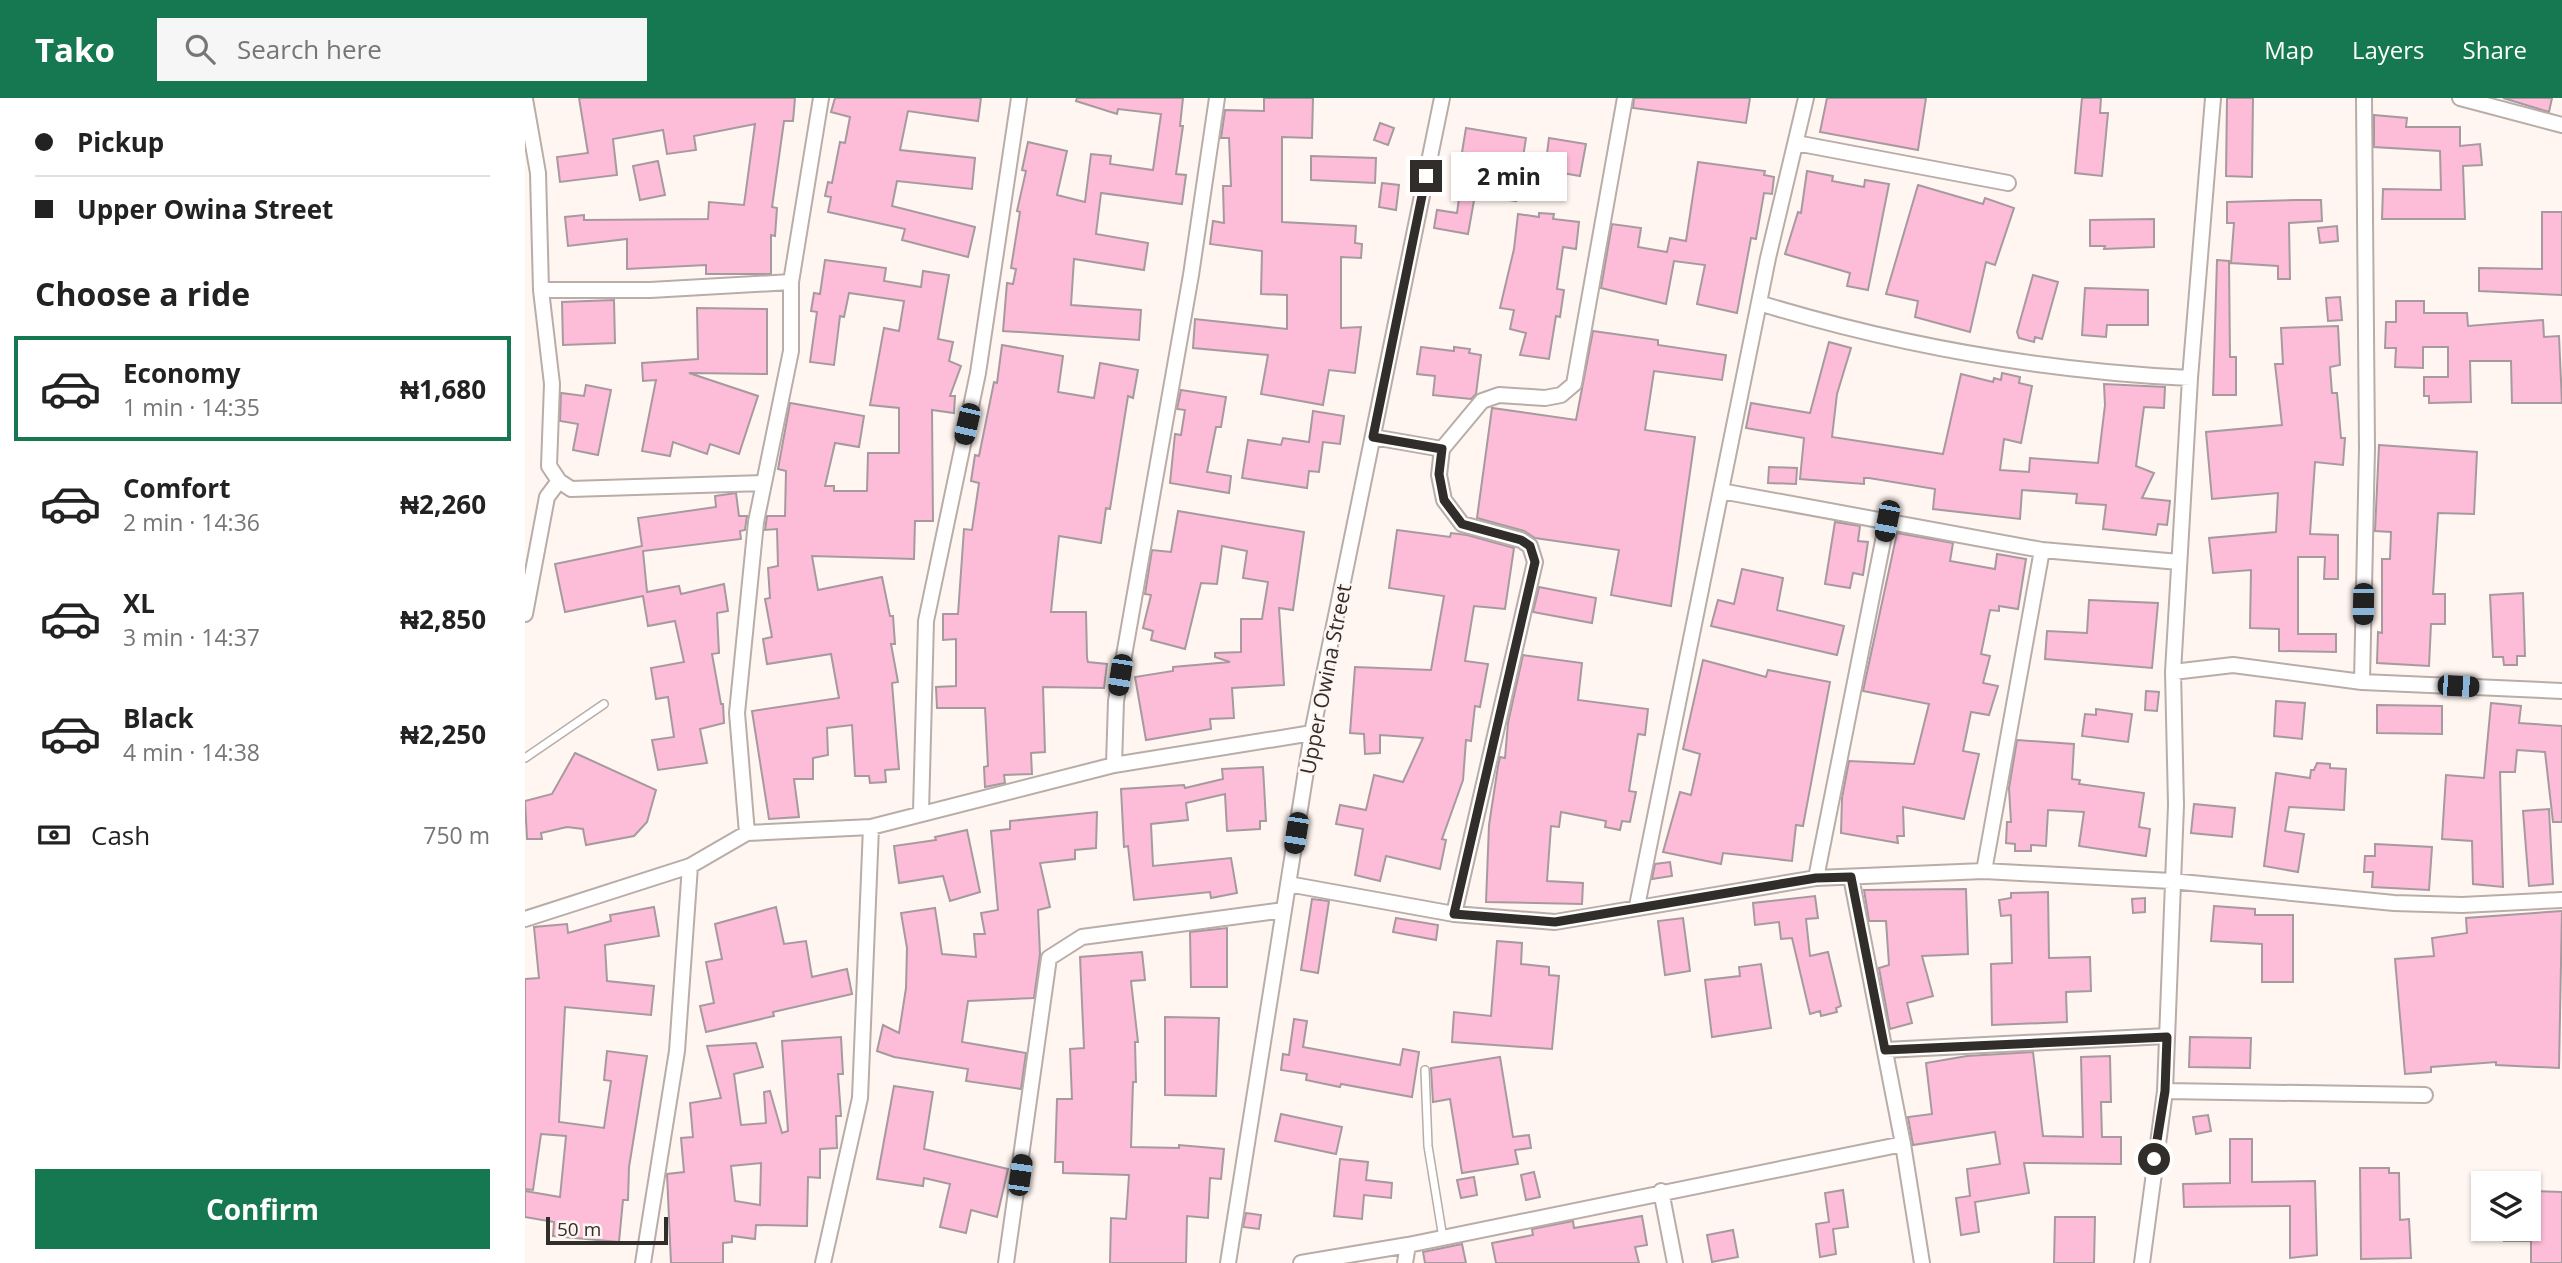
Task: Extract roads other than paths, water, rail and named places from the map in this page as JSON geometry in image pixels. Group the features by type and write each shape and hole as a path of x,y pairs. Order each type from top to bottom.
{"street":[{"path":"747,834 737,713 753,548 791,351 791,282 821,98"},
{"path":"921,812 926,621 978,373 1019,98"},
{"path":"1114,765 1118,688 1191,275 1217,98"},
{"name":"Upper Owina Street","path":"1228,1263 1312,733 1442,98"},
{"path":"1454,914 1535,562 1530,546 1521,540 1462,524 1444,500 1439,474 1442,449 1482,401 1499,395 1545,398 1560,395 1574,384 1625,98"},
{"path":"1637,906 1759,303 1806,98"},
{"path":"2143,1263 2165,1091 2171,881 2176,806 2173,672 2190,378 2213,98"},
{"path":"2362,682 2367,448 2364,98"},
{"path":"2459,98 2562,125"},
{"path":"525,99 538,173 541,290 552,384 549,466 559,481 571,489 764,483"},
{"path":"1796,143 2008,183"},
{"path":"541,290 650,290 791,282"},
{"path":"1759,303 1851,331 1968,354 2097,373 2190,378"},
{"path":"1373,437 1442,449"},
{"path":"525,614 547,496 559,481"},
{"path":"1721,491 2042,550 2179,562"},
{"path":"1816,878 1887,521"},
{"path":"1984,871 2042,550"},
{"path":"2173,672 2233,665 2362,682 2562,691"},
{"path":"525,919 690,866 747,834 870,827 1114,765 1312,733"},
{"path":"823,1263 860,1098 869,921 870,827"},
{"path":"643,1263 677,1051 690,866"},
{"path":"1288,884 1454,914 1555,922 1637,906 1816,878 1984,871 2171,881 2394,903 2462,905 2562,900"},
{"path":"1851,877 1903,1144 1922,1263"},
{"path":"1006,1263 1049,958 1082,937 1284,910"},
{"path":"1885,1050 2167,1037"},
{"path":"2165,1091 2425,1095"},
{"path":"1301,1263 1408,1245 1661,1191 1903,1144"},
{"path":"1661,1191 1675,1263"},
{"path":"1405,1263 1408,1245"}],"lane":[{"path":"525,758 604,704"},
{"path":"1425,1070 1428,1146 1443,1238"}]}
